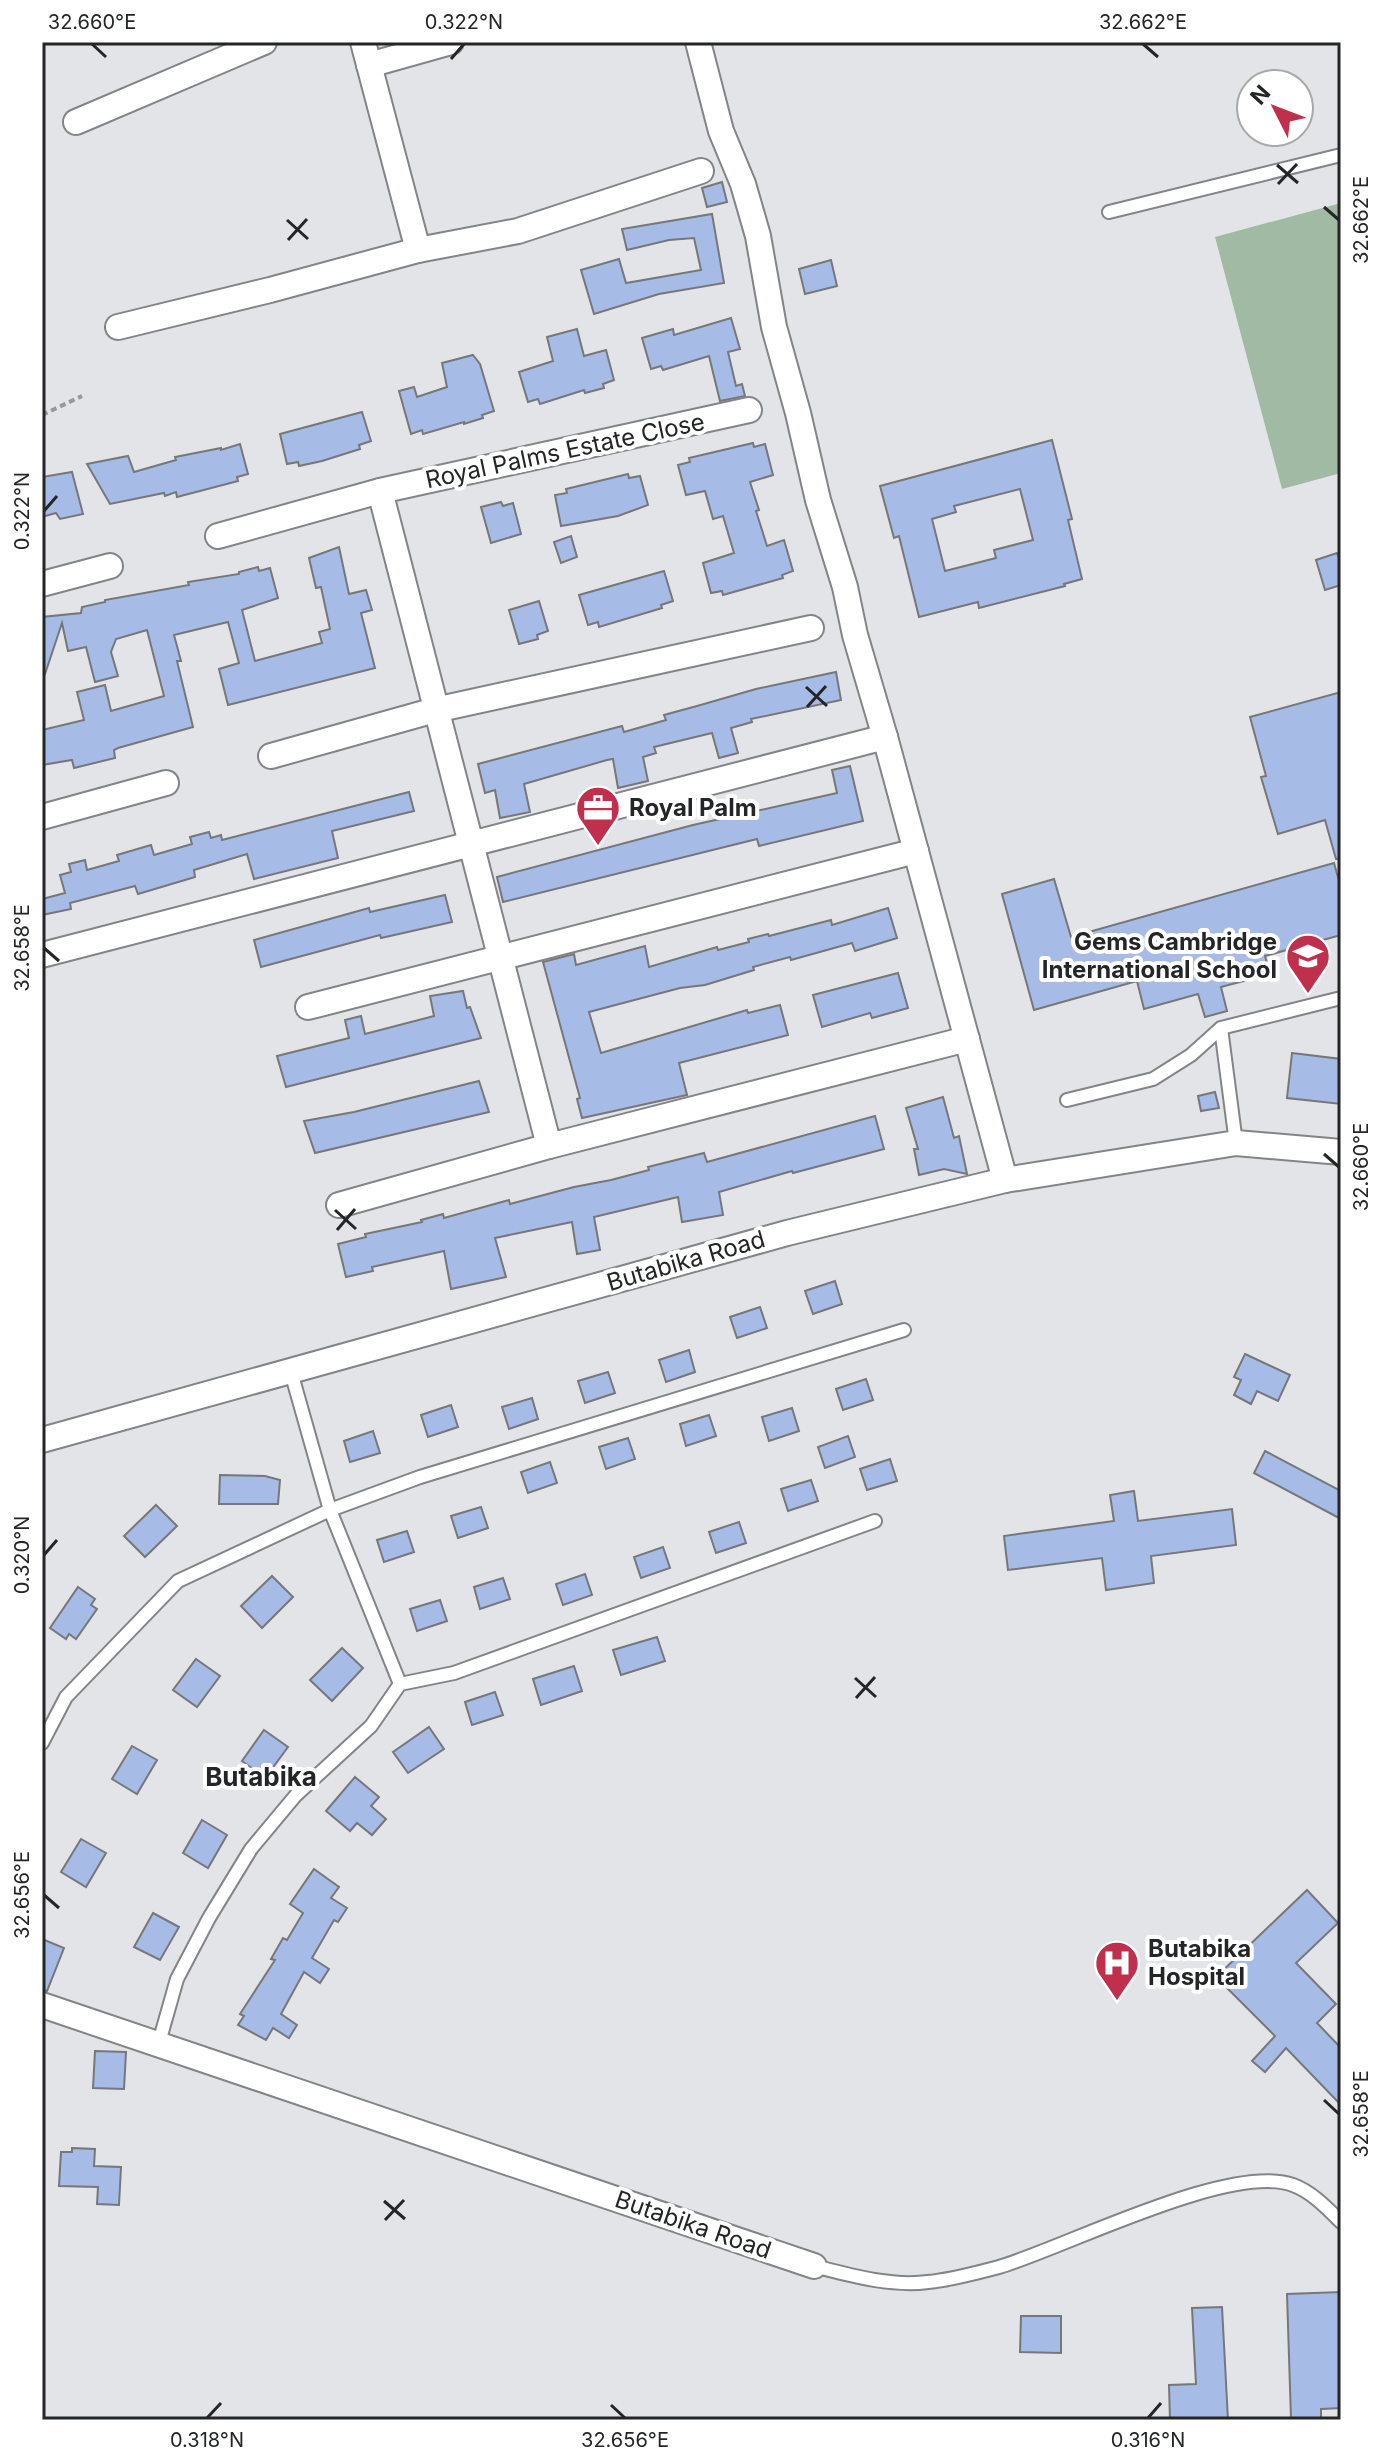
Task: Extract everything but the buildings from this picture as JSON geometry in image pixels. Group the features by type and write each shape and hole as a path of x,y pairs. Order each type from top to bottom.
{"street":[{"path":"76,122 264,42"},
{"path":"418,250 366,53 451,42"},
{"path":"698,42 721,131 743,184 758,236 774,327 818,500 845,587 855,635 1005,1180"},
{"path":"118,327 418,250 518,231 701,171"},
{"name":"Royal Palms Estate Close","path":"218,536 380,491 749,410"},
{"path":"380,491 549,1146"},
{"path":"42,584 110,566"},
{"path":"271,756 435,710 811,628"},
{"path":"42,955 885,737"},
{"path":"42,817 166,783"},
{"path":"308,1007 916,851"},
{"path":"339,1205 549,1146 967,1039"},
{"name":"Butabika Road","path":"42,1440 787,1233 1005,1180 1236,1143 1341,1152"},
{"name":"Butabika Road","path":"42,2005 814,2266"}],"lane":[{"path":"1109,212 1341,155"},
{"path":"1067,1100 1153,1079 1191,1055 1221,1028 1341,998"},
{"path":"1221,1028 1236,1143"},
{"path":"42,1743 66,1697 178,1581 330,1510 420,1477 904,1330"},
{"path":"291,1372 330,1510 400,1684"},
{"path":"158,2046 177,1979 251,1849 296,1795 371,1726 400,1684 454,1673 875,1521"},
{"name":"Butabika Road","path":"814,2266 860,2278 926,2283 998,2267 1211,2188 1252,2182 1291,2184 1318,2199 1341,2222"}],"path":[{"path":"42,415 82,396"}],"green space":[{"path":"1341,203 1341,473 1282,489 1215,237"}],"place":[{"name":"Royal Palm","path":"598,847"},
{"name":"Gems Cambridge International School","path":"1308,995"},
{"name":"Butabika Hospital","path":"1117,2002"}],"district":[{"name":"Butabika","path":"261,1777"}]}
